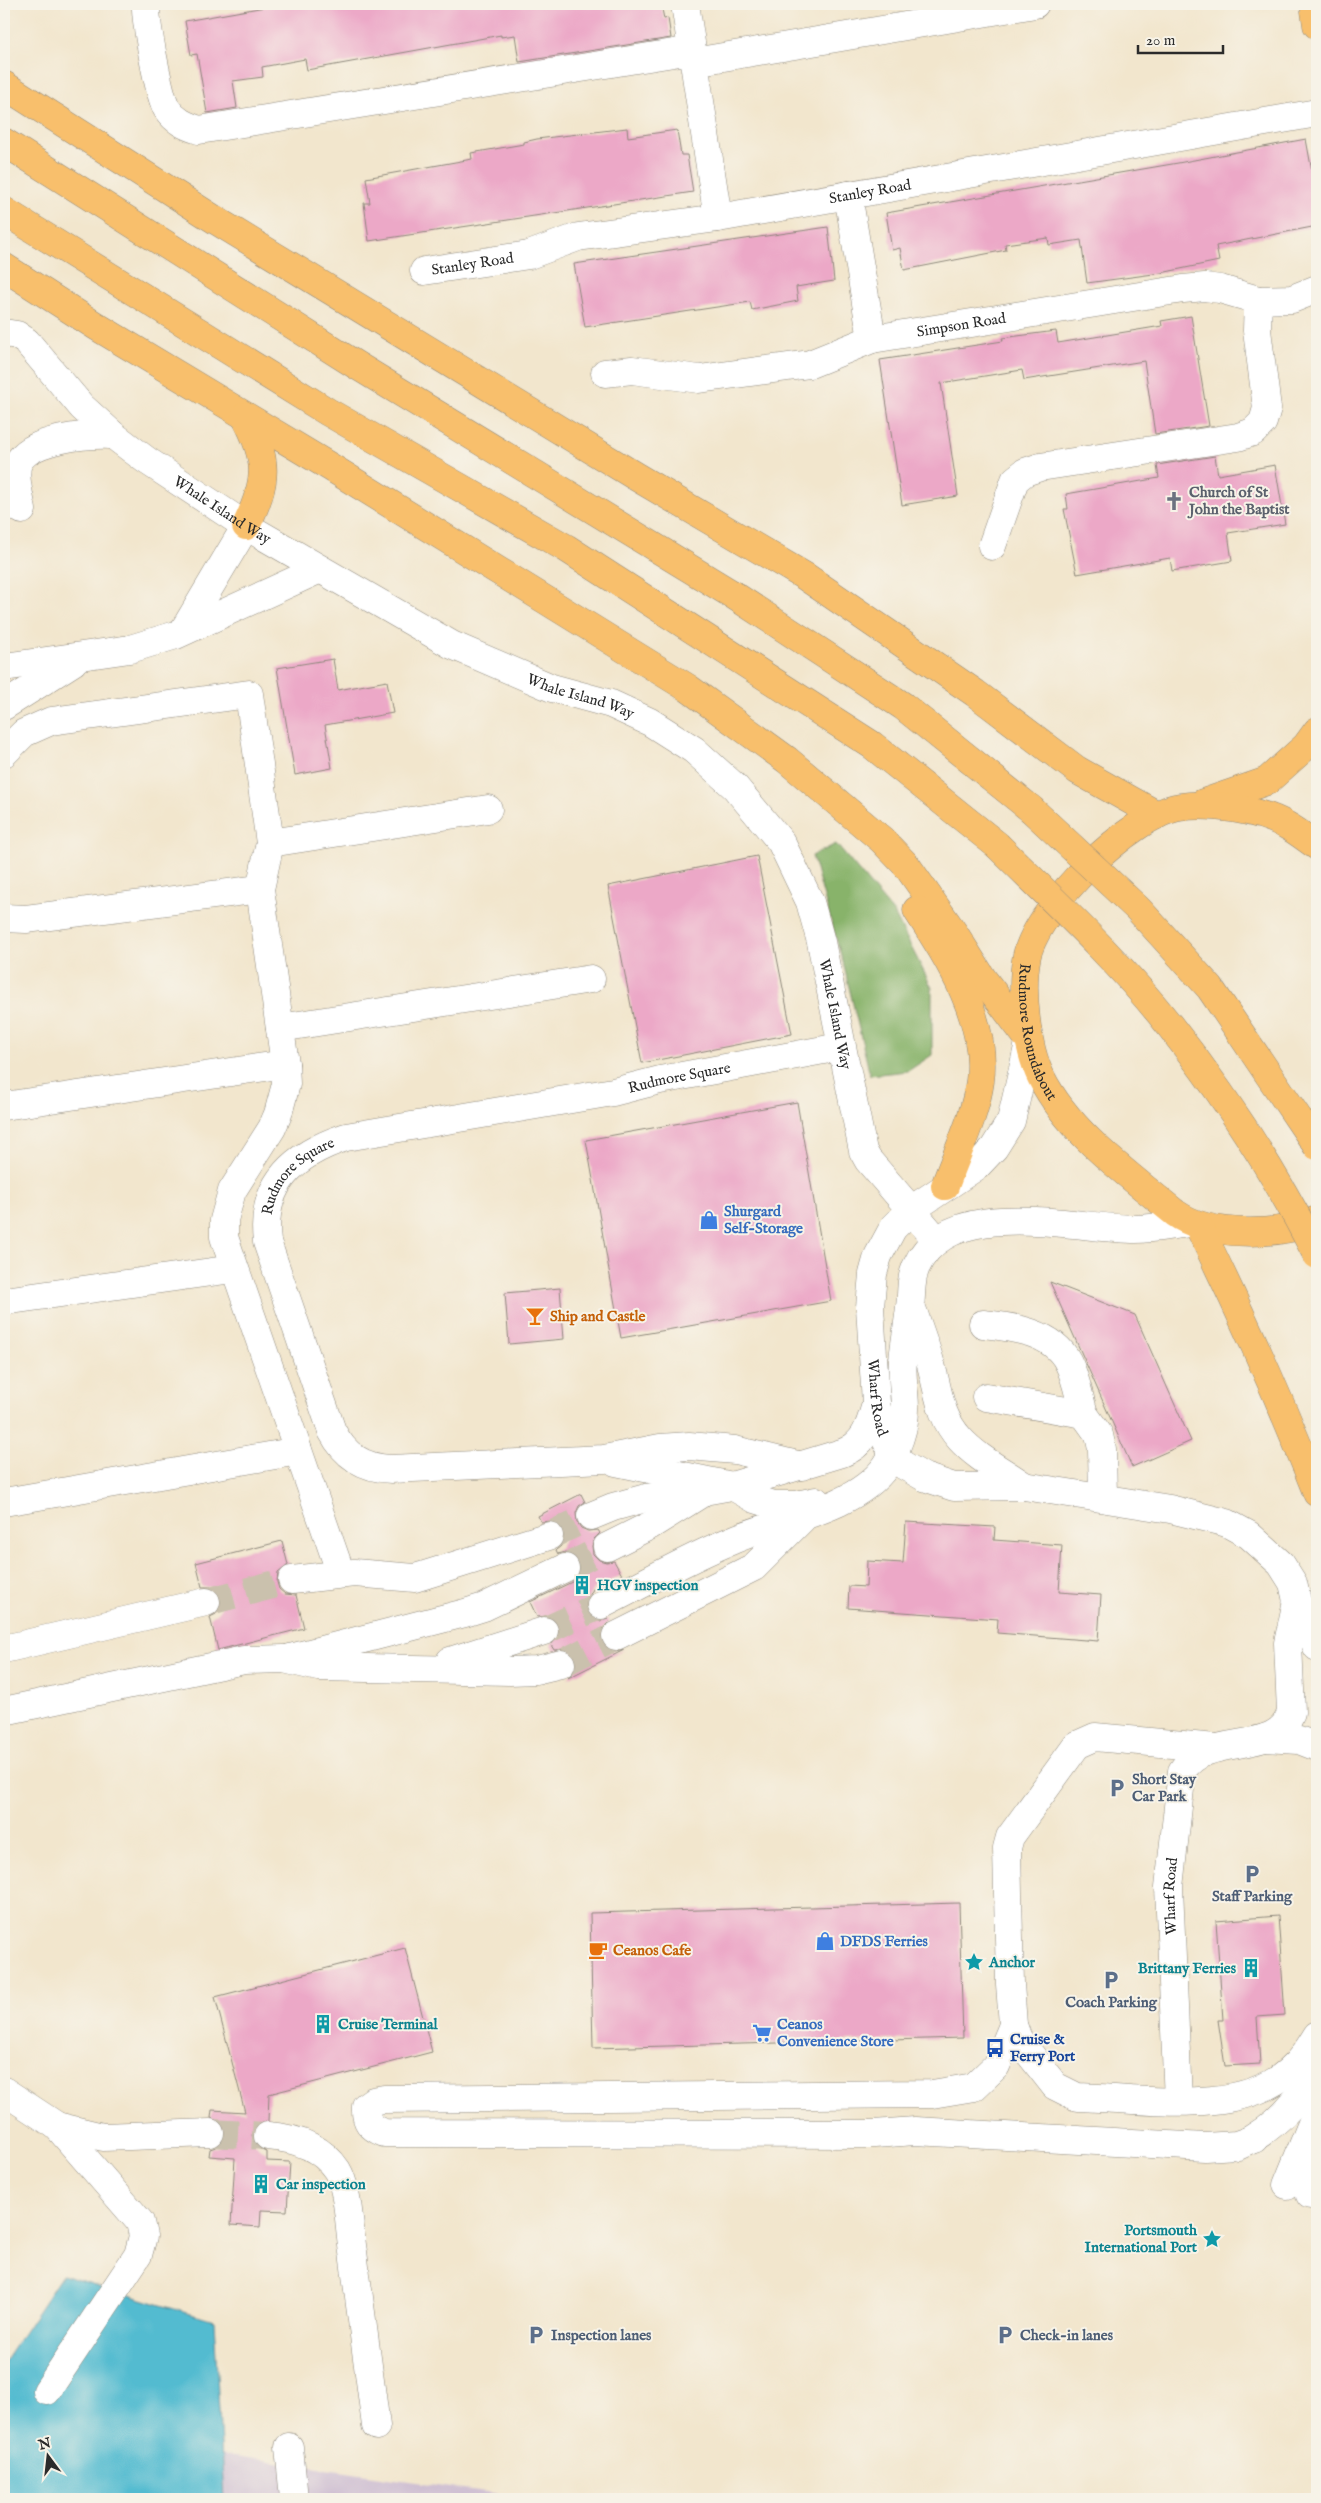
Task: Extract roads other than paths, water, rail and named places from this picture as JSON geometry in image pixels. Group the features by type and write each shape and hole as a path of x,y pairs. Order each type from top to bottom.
{"main road":[{"path":"1314,4 1317,25"},
{"path":"4,85 217,222 635,476 806,577 975,693 1077,770 1157,815"},
{"path":"4,142 347,360 735,596 903,706 1031,809 1138,909 1210,988 1317,1146"},
{"path":"4,211 328,412 566,548 872,745 997,845 1086,932 1169,1025 1225,1101 1276,1178 1317,1255"},
{"path":"4,267 96,326 688,688 787,760 882,840 907,866 954,933 983,979 1028,1040"},
{"path":"245,416 257,440 262,459 260,495 246,526"},
{"path":"1197,805 1267,781 1306,746 1317,731"},
{"path":"840,804 933,935 958,982 977,1032 982,1057 980,1083 973,1110 945,1186"},
{"name":"Rudmore Roundabout","path":"1317,846 1285,824 1252,812 1197,805 1177,807 1157,815 1115,841 1059,898 1035,932 1027,956 1025,998 1028,1040 1040,1076 1065,1112 1088,1138 1128,1173 1193,1224 1232,1231 1262,1231 1300,1227 1317,1220"},
{"path":"1193,1224 1275,1388 1317,1493"}],"street":[{"path":"146,4 163,101 176,119 186,126 199,130 1036,4"},
{"path":"685,4 718,218"},
{"name":"Stanley Road","path":"424,271 529,255 578,238 718,218 1317,113"},
{"path":"848,195 872,339"},
{"name":"Simpson Road","path":"606,373 632,370 699,379 810,364 872,339 1183,289 1205,287 1220,289 1258,300 1292,299 1317,289"},
{"path":"992,546 1015,480 1025,472 1040,467 1238,437 1253,432 1263,422 1267,408 1257,330 1258,300"},
{"name":"Whale Island Way","path":"4,332 16,335 27,342 82,407 113,435 146,460 246,526 452,644 552,688 611,704 650,722 701,756 735,787 775,835 797,870 810,902 821,942 840,1047 863,1151 868,1160 936,1239"},
{"path":"22,510 17,470 18,463 23,458 41,446 61,439 85,435 113,435"},
{"path":"184,630 246,526"},
{"path":"4,667 80,658 130,649 184,630 320,570"},
{"path":"4,706 80,658"},
{"path":"4,753 24,733 51,721 249,694 270,843 260,889 286,1064 286,1084 272,1128 232,1191 227,1208 224,1237 233,1269 342,1574"},
{"path":"270,843 488,809"},
{"path":"4,918 26,919 260,889"},
{"path":"280,1028 591,979"},
{"name":"Wharf Road","path":"1028,1040 1011,1122 994,1148 977,1166 911,1210 893,1228 885,1240 873,1274 870,1307 876,1403 880,1429 893,1455 902,1465 924,1478 954,1486 1024,1486 1103,1497 1170,1509 1227,1523 1249,1535 1281,1564 1293,1582 1297,1601 1317,1647"},
{"name":"Rudmore Square","path":"604,1459 391,1469 374,1468 359,1462 346,1452 332,1431 267,1242 265,1227 270,1199 278,1180 294,1164 310,1153 327,1144 346,1138 613,1092 660,1080 840,1047"},
{"path":"4,1106 286,1064"},
{"path":"601,1605 733,1539 805,1517 854,1493 875,1478 893,1455 904,1422 902,1367 911,1304 911,1284 916,1267 936,1239 949,1231 1001,1222 1035,1221 1137,1229 1193,1224"},
{"path":"4,1301 233,1269"},
{"name":"Wharf Road","path":"911,1304 932,1366 937,1397 952,1427 959,1438 974,1451 1024,1486"},
{"path":"983,1324 1019,1328 1056,1346 1069,1364 1084,1414 1099,1435 1102,1449 1103,1497"},
{"path":"986,1397 1084,1414"},
{"path":"591,1516 613,1506 646,1498 704,1492 732,1486 842,1453 857,1444 866,1433 876,1403"},
{"path":"604,1459 660,1448 688,1446 735,1450 802,1466"},
{"path":"4,1502 298,1451"},
{"path":"604,1459 732,1486 755,1499 774,1505 796,1505 854,1493"},
{"path":"607,1547 651,1525 704,1492"},
{"path":"616,1636 754,1567 805,1517"},
{"path":"292,1580 354,1572 415,1578 548,1536"},
{"path":"284,1659 465,1613 565,1568"},
{"name":"Wharf Road","path":"1178,2101 1169,1887 1182,1771 1196,1755 1216,1748 1272,1736 1288,1721 1290,1712 1288,1643 1297,1601"},
{"path":"4,1649 206,1602"},
{"path":"414,1669 470,1656 544,1631"},
{"path":"4,1711 230,1662 260,1659 284,1659 318,1667 510,1671 536,1670 561,1664"},
{"path":"1216,1748 1096,1737 1077,1745 1010,1837 1007,1848 1013,2025 1018,2039 1055,2086 1065,2092 1077,2097 1178,2101 1234,2096 1269,2085 1288,2072 1304,2056 1317,2035"},
{"path":"1265,1738 1299,1740 1317,1747"},
{"path":"1013,2025 996,2066 974,2087 932,2094 384,2099 373,2101 366,2106 365,2118 371,2127 384,2133 874,2134 915,2131 1205,2147 1236,2145 1254,2139 1285,2114 1317,2071"},
{"path":"4,2091 58,2126 140,2222 143,2236 138,2255 47,2392"},
{"path":"1306,2193 1317,2111"},
{"path":"58,2126 104,2137 210,2133"},
{"path":"268,2136 290,2138 310,2146 332,2165 340,2177 350,2230 376,2426"},
{"path":"1306,2193 1317,2153"},
{"path":"1306,2193 1317,2166"},
{"path":"289,2447 294,2499"}],"water":[{"path":"62,2275 214,2321 224,2499 4,2499 4,2362"}],"tunnel":[{"path":"549,1536 591,1516"},
{"path":"565,1568 607,1547"},
{"path":"206,1602 292,1580"},
{"path":"544,1631 601,1605"},
{"path":"561,1664 616,1636"},
{"path":"210,2133 268,2136"}],"place":[{"name":"Church of St John the Baptist","path":"1174,501"},
{"name":"Shurgard Self-Storage","path":"709,1220"},
{"name":"Ship and Castle","path":"535,1316"},
{"name":"HGV inspection","path":"582,1585"},
{"name":"Short Stay Car Park","path":"1117,1788"},
{"name":"Staff Parking","path":"1252,1874"},
{"name":"DFDS Ferries","path":"825,1941"},
{"name":"Ceanos Cafe","path":"598,1950"},
{"name":"Anchor","path":"974,1962"},
{"name":"Brittany Ferries","path":"1251,1968"},
{"name":"Coach Parking","path":"1111,1980"},
{"name":"Cruise Terminal","path":"323,2024"},
{"name":"Ceanos Convenience Store","path":"762,2033"},
{"name":"Cruise & Ferry Port","path":"995,2048"},
{"name":"Car inspection","path":"261,2184"},
{"name":"Portsmouth International Port","path":"1212,2239"},
{"name":"Inspection lanes","path":"536,2335"},
{"name":"Check-in lanes","path":"1005,2335"}]}
